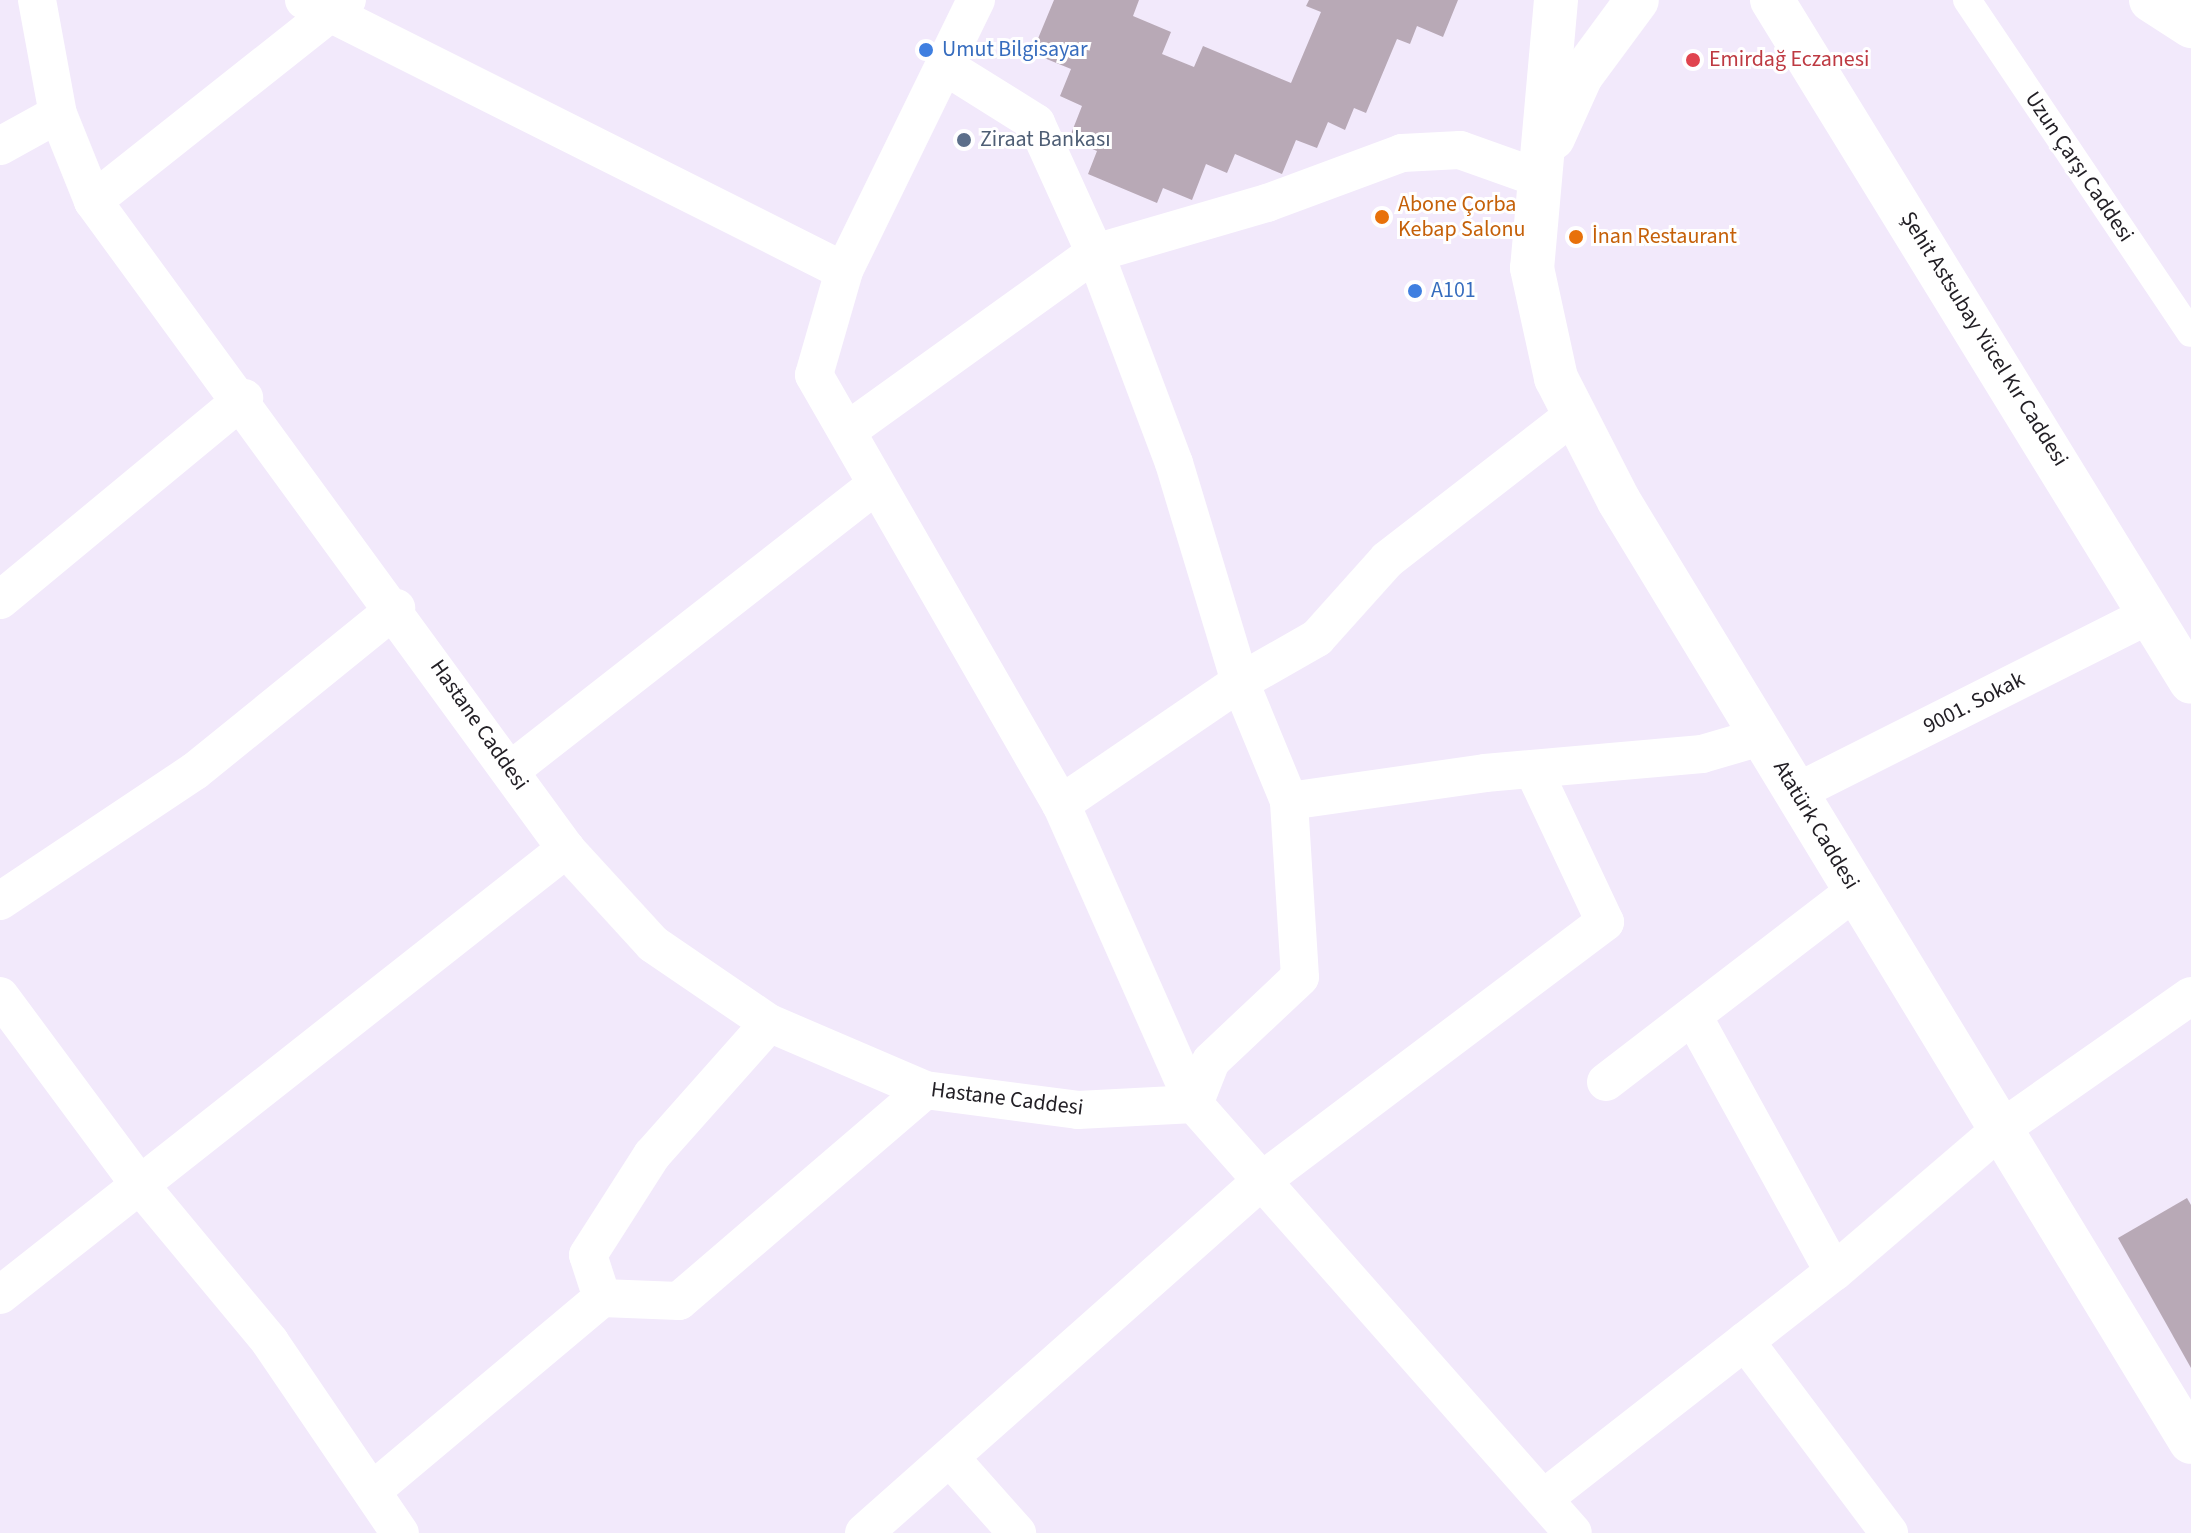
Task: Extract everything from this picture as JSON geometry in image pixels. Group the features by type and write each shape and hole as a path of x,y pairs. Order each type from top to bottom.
{"main road":[{"name":"Atatürk Caddesi","path":"1556,0 1536,177 1532,268 1556,378 1619,501 2191,1442"},
{"name":"Atatürk Caddesi","path":"1536,177 1581,76 1637,0"},
{"name":"Şehit Astsubay Yücel Kır Caddesi","path":"1772,0 2191,682"},
{"path":"2151,0 2191,26"}],"street":[{"name":"Hastane Caddesi","path":"37,0 58,114 93,201 244,398 566,849 653,944 769,1023 925,1090 1078,1110 1194,1104"},
{"name":"Uzun Çarşı Caddesi","path":"1967,0 2191,333"},
{"path":"973,1 948,68 844,271 814,375 1061,804 1194,1104 1573,1533"},
{"path":"93,201 329,4 844,271"},
{"path":"948,68 1036,123 1095,253 1174,463 1240,682 1289,801 1300,977 1211,1061 1194,1104"},
{"path":"0,146 58,114"},
{"path":"847,431 1095,253 1267,203 1402,153 1460,150 1536,177"},
{"path":"0,600 244,398"},
{"path":"1061,804 1240,682 1317,638 1387,560 1575,414"},
{"path":"511,770 876,485"},
{"path":"0,901 195,771 396,608"},
{"name":"9001. Sokak","path":"1797,792 2151,614"},
{"path":"1289,801 1533,769 1702,754 1764,736"},
{"path":"864,1533 952,1460 1260,1182 1605,922 1533,769"},
{"path":"0,1295 566,849"},
{"path":"1606,1082 1855,891"},
{"path":"0,996 139,1184 270,1342 400,1533"},
{"path":"1543,1499 1834,1272 2001,1129 2189,1002"},
{"path":"1693,1016 1834,1272"},
{"path":"602,1298 588,1255 652,1155 769,1023"},
{"path":"372,1491 602,1298 679,1301 925,1090"},
{"path":"1745,1341 1889,1533"},
{"path":"952,1460 1017,1533"}],"building":[{"path":"1054,0 1139,0 1133,16 1171,32 1162,54 1194,67 1203,46 1291,83 1321,12 1306,6 1309,0 1458,0 1443,37 1417,26 1410,44 1397,39 1366,113 1354,108 1345,130 1328,122 1317,148 1296,140 1282,174 1235,154 1227,173 1206,164 1192,200 1163,188 1157,203 1088,174 1097,151 1069,139 1082,106 1060,96 1071,69 1032,53"},
{"path":"2187,1198 2191,1205 2191,1368 2118,1238"}],"place":[{"name":"Umut Bilgisayar","path":"926,50"},
{"name":"Emirdağ Eczanesi","path":"1693,60"},
{"name":"Ziraat Bankası","path":"964,140"},
{"name":"Abone Çorba Kebap Salonu","path":"1382,217"},
{"name":"İnan Restaurant","path":"1576,237"},
{"name":"A101","path":"1415,291"}]}
